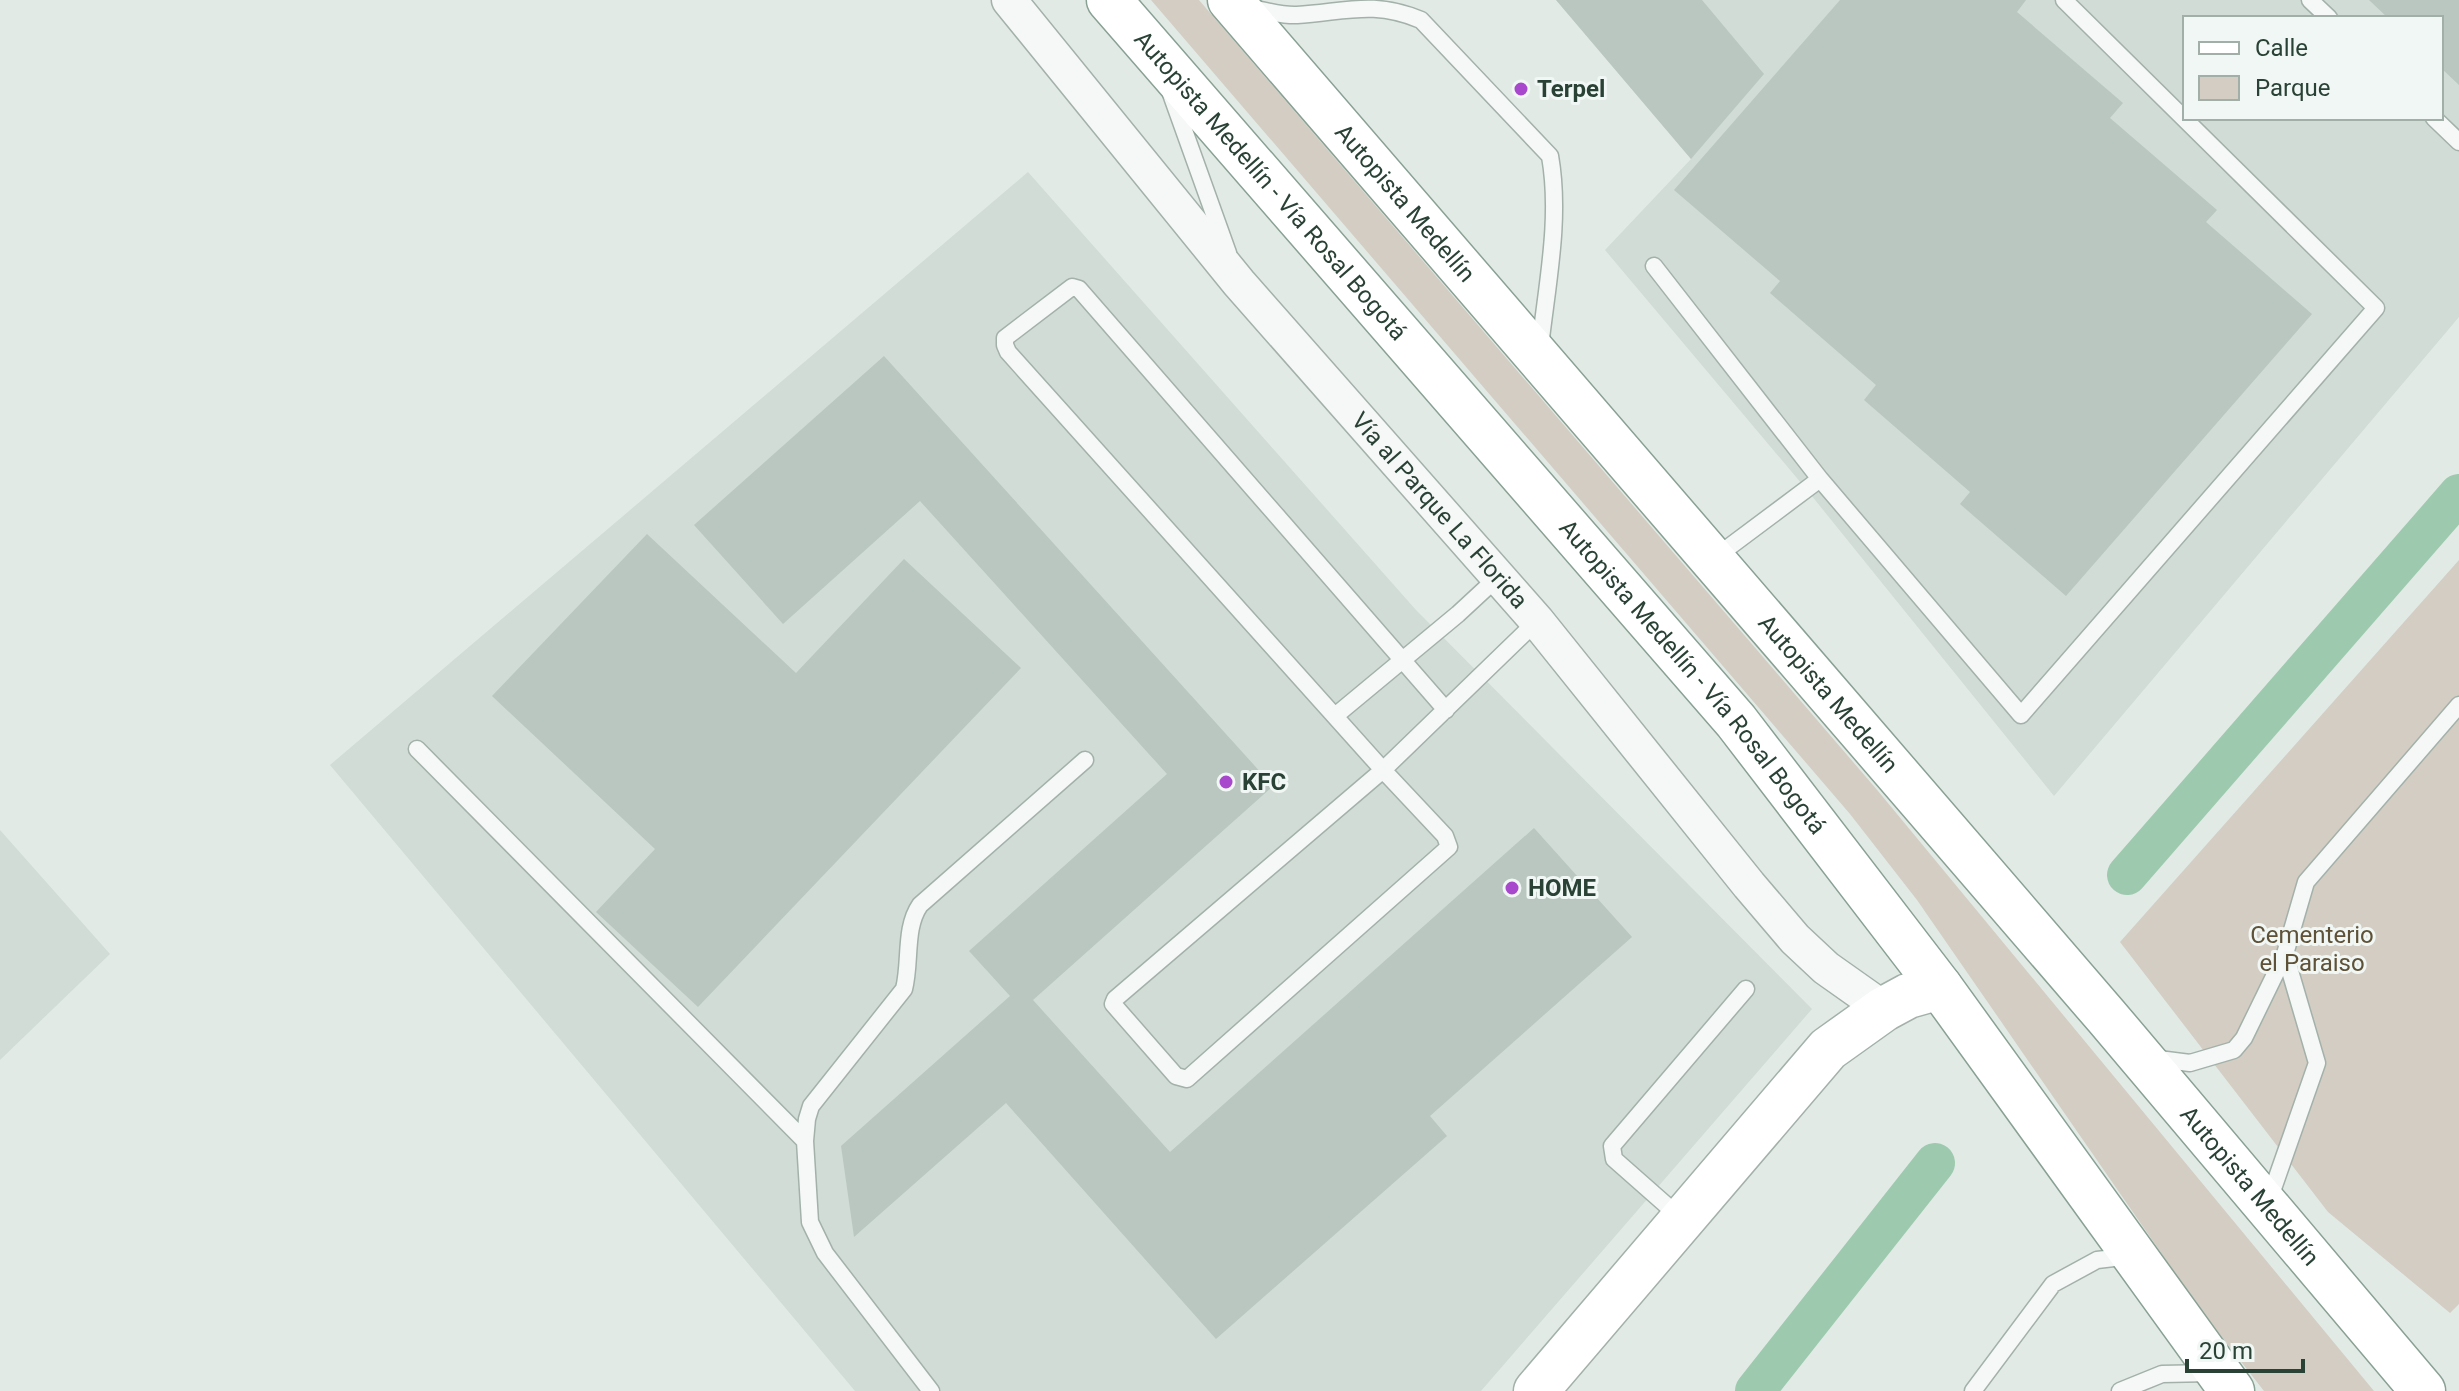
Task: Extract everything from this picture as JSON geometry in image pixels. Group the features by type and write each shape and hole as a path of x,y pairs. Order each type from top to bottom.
{"main road":[{"name":"Autopista Medellín - Vía Rosal Bogotá","path":"1109,0 1736,721 1940,987 2226,1382"},
{"name":"Autopista Medellín","path":"1232,3 1539,356 2423,1391"},
{"path":"1536,1391 1828,1049 1884,1009 1908,996 1940,987"}],"street":[{"name":"Vía al Parque La Florida","path":"1009,0 1239,283 1537,621 1795,939 1826,968 1884,1009"}],"lane":[{"path":"1293,15 1308,0"},
{"path":"2064,0 2183,117"},
{"path":"2310,0 2327,16"},
{"path":"1232,3 1293,15 1363,6 1399,11 1421,20 1550,156 1555,184 1539,356"},
{"path":"1157,55 1239,283"},
{"path":"1654,266 1820,479 2021,715 2376,308 2186,120"},
{"path":"2436,120 2459,142"},
{"path":"1446,710 1079,289 1072,287 1005,338 1008,352 1383,770 1445,836 1449,847 1187,1079 1176,1076 1113,1004 1115,999 1383,770 1446,710 1537,621"},
{"path":"1713,559 1820,479"},
{"path":"1335,716 1498,577"},
{"path":"2140,1057 2190,1063 2234,1050 2244,1038 2285,954 2306,882 2459,705"},
{"path":"417,749 805,1141"},
{"path":"931,1391 825,1253 810,1222 805,1141 811,1106 904,989 912,923 920,905 1085,760"},
{"path":"2267,1206 2317,1063 2285,954"},
{"path":"1683,1219 1614,1159 1612,1146 1746,989"},
{"path":"1973,1391 2053,1284 2097,1260 2134,1256"},
{"path":"2120,1391 2162,1374 2226,1382"}],"shaded area":[{"path":"1556,0 2459,0 2459,317 2054,796 1807,490 1605,250 1691,159"},
{"path":"1028,172 1416,610 1812,1009 1481,1391 855,1391 330,765"},
{"path":"0,830 110,954 0,1060"}],"green space":[{"path":"1151,0 1199,0 1878,791 2374,1391 2264,1391 2202,1312 1917,900 1850,814"},
{"name":"Cementerio el Paraiso","path":"2459,560 2459,1304 2450,1313 2328,1212 2120,942"}],"building":[{"path":"1556,0 1702,0 1764,74 1691,159"},
{"path":"1840,0 2026,0 2017,12 2123,103 2110,118 2217,210 2206,222 2312,314 2066,596 1960,504 1970,492 1864,400 1876,385 1770,293 1780,281 1674,190"},
{"path":"2369,0 2459,0 2459,85 2443,70 2443,16 2386,16"},
{"path":"884,356 1273,786 1033,1000 1170,1152 1534,828 1632,937 1430,1116 1447,1136 1216,1339 1006,1103 854,1237 841,1146 1010,996 969,951 1167,774 920,501 783,624 694,525"},
{"path":"647,534 796,673 904,559 1021,668 698,1007 596,912 655,849 492,696"}],"waterway":[{"path":"2127,875 2459,494"},
{"path":"1755,1391 1935,1163"}],"place":[{"name":"Terpel","path":"1521,89"},
{"name":"KFC","path":"1226,782"},
{"name":"HOME","path":"1512,888"}]}
